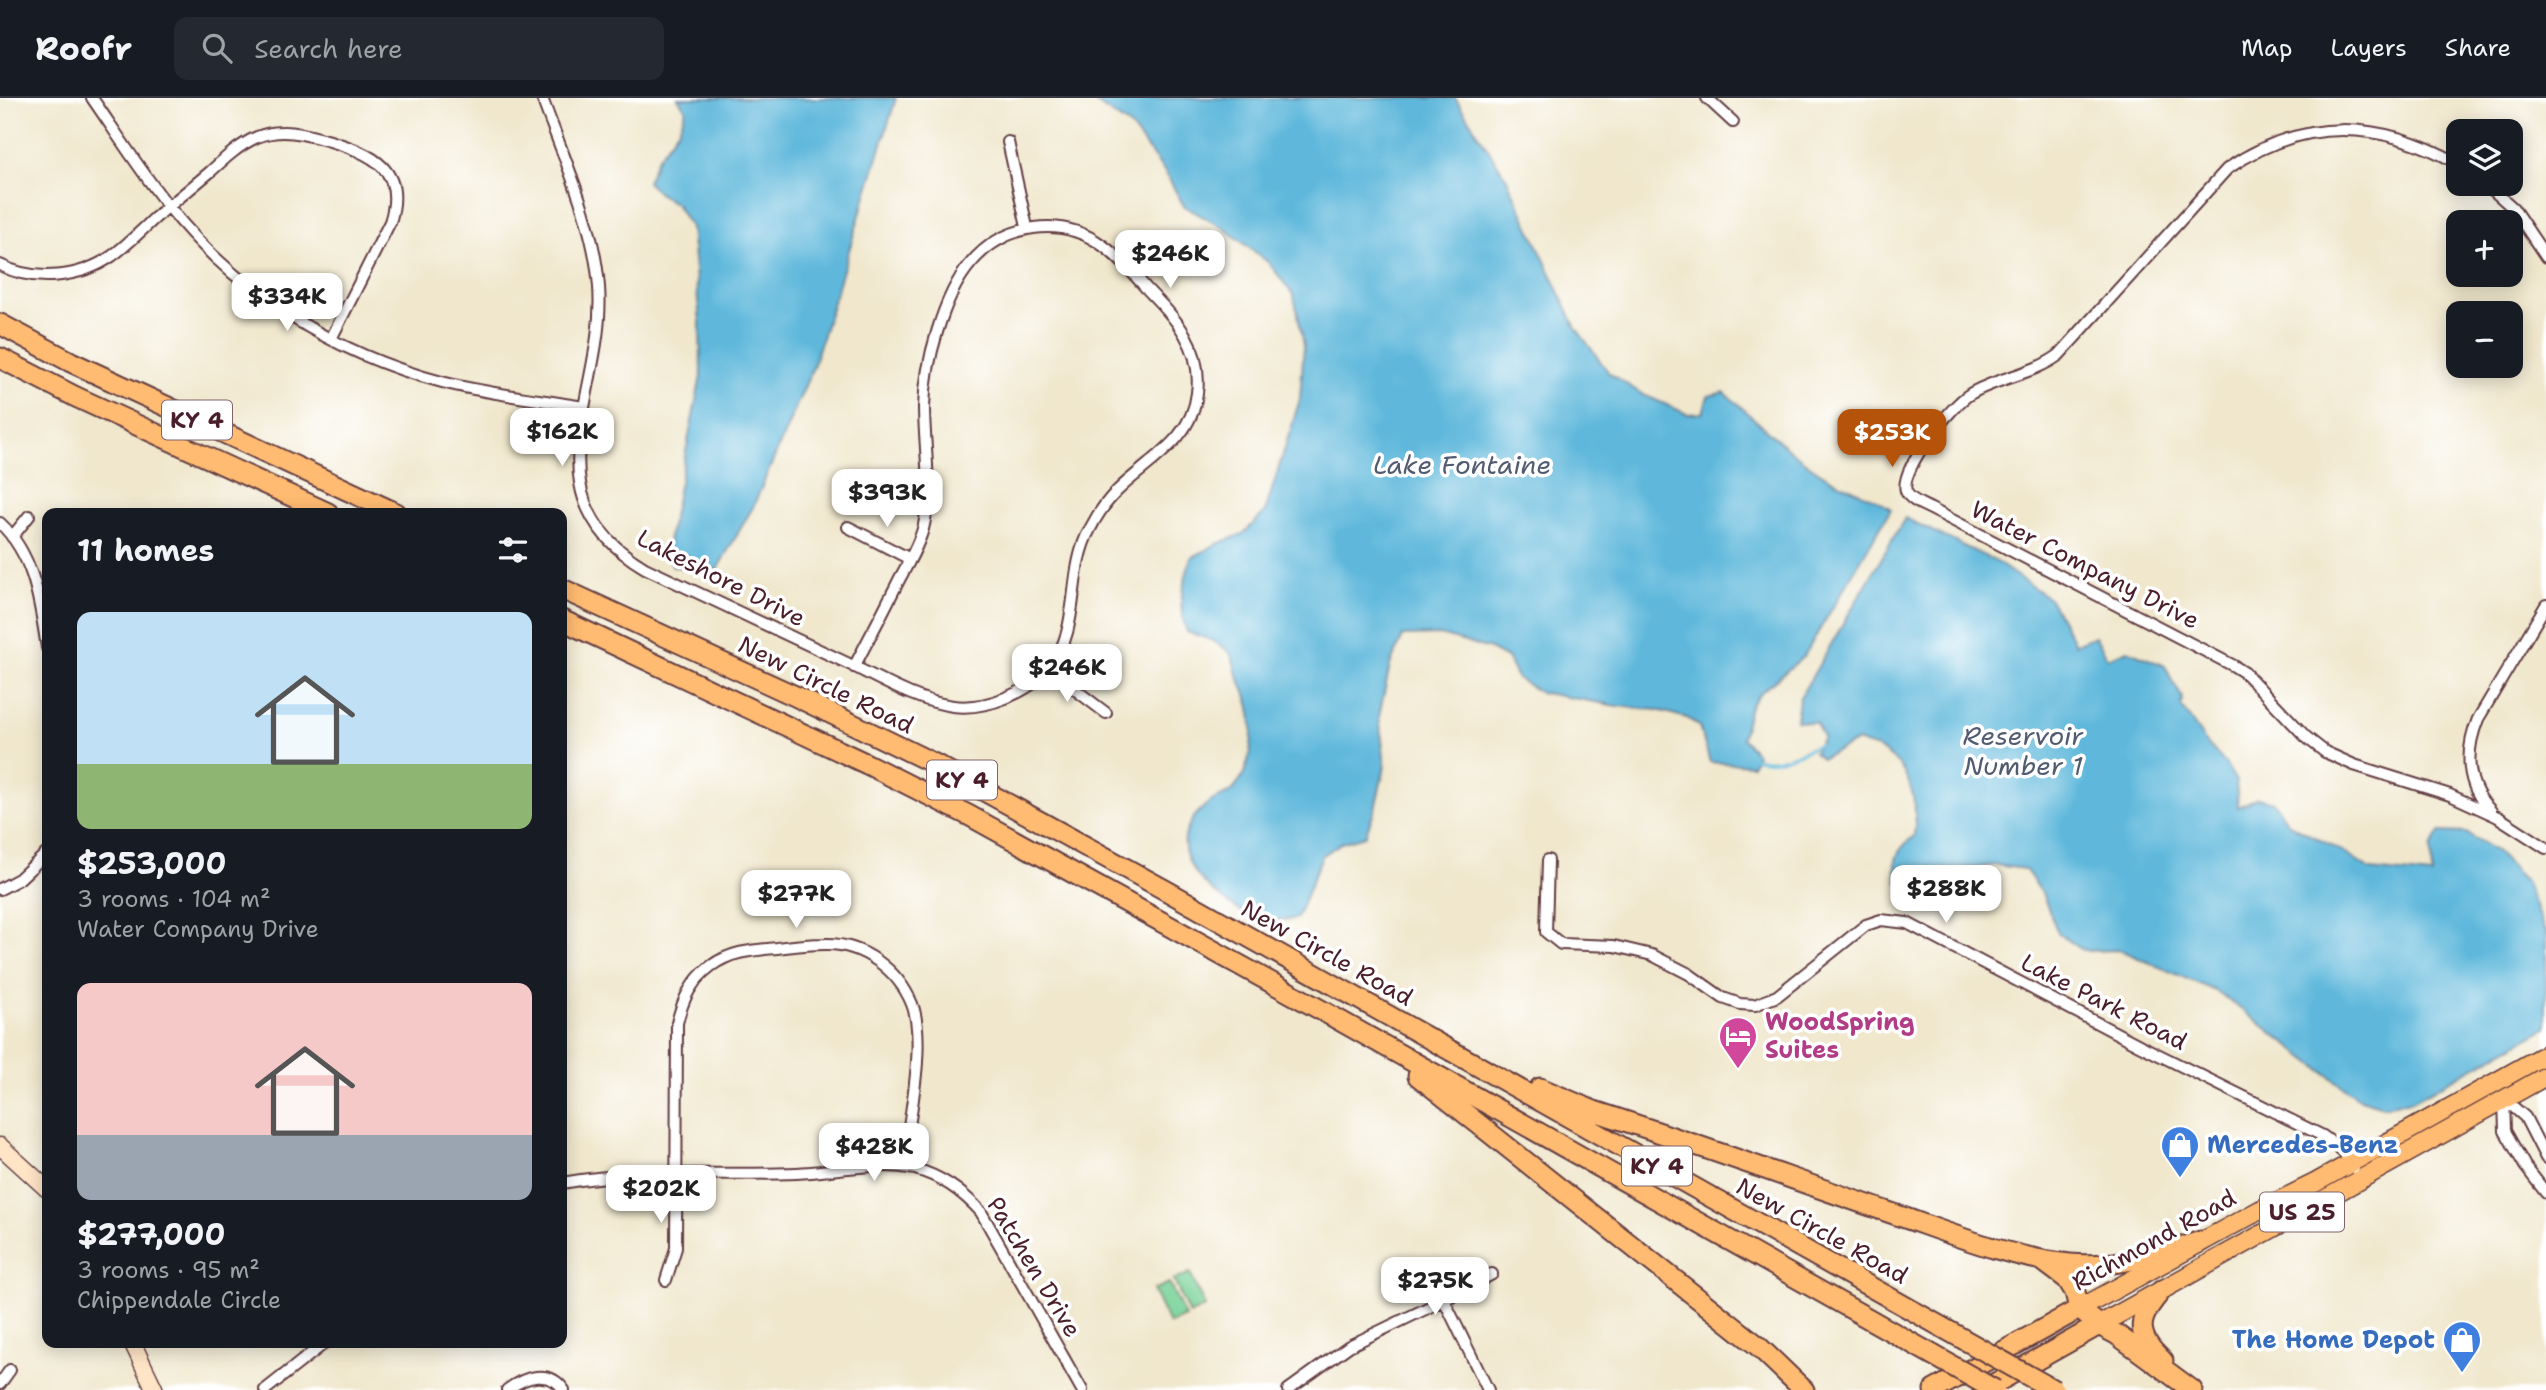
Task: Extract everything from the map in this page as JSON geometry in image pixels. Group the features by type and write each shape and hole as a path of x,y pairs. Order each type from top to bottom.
{"highway":[{"name":"KY 4","path":"0,324 71,362 386,508"},
{"name":"KY 4","path":"0,358 76,397 317,508"},
{"name":"New Circle Road","path":"567,591 795,696 934,765 2054,1390"},
{"name":"KY 4","path":"567,622 958,810 1321,1010 1995,1390"},
{"path":"1350,995 1516,1077 1594,1111 2006,1251 2070,1264 2109,1264 2152,1256 2201,1241"},
{"path":"1321,1010 1420,1078 1812,1390"},
{"path":"2040,1259 2067,1279 2075,1292 2079,1309 2193,1390"},
{"path":"2162,1290 2145,1312 2144,1333 2158,1356 2193,1390"},
{"name":"Richmond Road","path":"1934,1390 2079,1309"},
{"name":"Richmond Road","path":"1983,1390 2099,1325"},
{"path":"1767,1354 1804,1390"}],"main road":[{"name":"Richmond Road","path":"2079,1309 2201,1241 2351,1163 2546,1054"},
{"name":"Richmond Road","path":"2099,1325 2546,1076"},
{"path":"2496,1082 2504,1099"}],"street":[{"path":"92,98 169,207 209,250 259,295 295,319 371,359 445,383 583,407"},
{"name":"Lakeshore Drive","path":"542,98 582,212 592,245 599,284 600,324 577,446 580,485 592,516 615,546 645,568 854,667 923,698 956,706 972,706 1001,699 1037,680 1048,669 1058,655 1068,631 1079,562 1088,532 1117,491 1183,432 1193,411 1198,379 1194,348 1186,333 1175,318 1108,250 1089,237 1065,229 1027,227 994,243 970,264 960,278 941,323 925,386 928,488 925,517 918,544 854,667"},
{"path":"1707,98 1733,122"},
{"name":"Water Company Drive","path":"2446,157 2402,138 2343,129 2322,130 2289,138 2236,163 2227,169 2059,355 2038,368 1970,394 1958,405 1916,455 1905,485 1910,498 2245,673 2306,737 2325,752 2354,765 2450,795 2498,817 2546,848"},
{"path":"0,265 26,274 53,276 88,268 110,257 239,147 268,134 292,131 360,150 378,161 391,181 393,211 331,339"},
{"path":"1008,142 1027,227"},
{"path":"2500,196 2513,208 2546,257"},
{"path":"12,537 29,516"},
{"path":"0,523 28,563 36,583 42,618"},
{"path":"848,527 910,559"},
{"name":"Water Company Drive","path":"2498,817 2474,788 2470,775 2469,745 2478,719 2546,606"},
{"path":"1048,669 1106,713"},
{"path":"0,889 19,879 42,858"},
{"name":"Lake Park Road","path":"1548,860 1546,933 1561,944 1614,946 1652,955 1689,974 1723,998 1740,1004 1755,1004 1777,996 1866,925 1881,920 1907,923 2141,1046 2323,1136 2343,1151 2361,1179"},
{"path":"666,1280 676,1248 677,1023 683,999 692,984 713,964 736,954 824,944 854,949 884,965 896,977 912,1003 918,1032 903,1167"},
{"path":"2504,1099 2525,1117 2546,1158"},
{"path":"2504,1099 2505,1131 2525,1166 2546,1193"},
{"path":"1,1148 42,1185"},
{"name":"Patchen Drive","path":"567,1182 607,1176 797,1173 903,1167 927,1173 951,1185 981,1212 1082,1390"},
{"path":"1288,1390 1349,1346 1493,1274"},
{"path":"1444,1300 1488,1390"},
{"path":"135,1348 155,1390"},
{"path":"265,1390 318,1348"},
{"path":"1,1387 10,1370"},
{"path":"507,1390 531,1376 552,1379 564,1390"}],"green space":[{"path":"1190,1273 1205,1307 1189,1315 1174,1280"},
{"path":"1169,1283 1185,1317 1169,1324 1153,1290"}],"water":[{"path":"678,98 896,98 813,367 753,507 716,571 673,566 666,552 701,376 700,322 691,228 676,204 647,182 657,159 679,129 686,110"},
{"name":"Lake Fontaine","path":"1089,98 1455,98 1507,179 1576,328 1609,373 1642,394 1687,414 1703,413 1708,396 1724,392 1818,471 1891,509 1804,656 1759,694 1750,706 1742,738 1757,754 1752,765 1710,762 1699,726 1687,718 1657,710 1539,692 1517,678 1507,658 1490,649 1440,635 1403,636 1390,665 1379,716 1385,765 1375,809 1365,836 1341,843 1322,856 1297,918 1274,921 1255,918 1238,910 1207,886 1190,864 1186,853 1187,829 1206,805 1234,789 1240,781 1248,763 1252,722 1249,702 1230,653 1216,642 1187,632 1181,603 1183,587 1191,558 1243,534 1265,512 1300,399 1304,345 1294,296 1269,263 1225,229 1184,206 1165,172 1131,127"},
{"name":"Reservoir Number 1","path":"1905,518 1995,561 2050,599 2075,644 2095,636 2108,658 2128,650 2165,666 2182,698 2181,706 2236,781 2238,807 2257,798 2273,802 2289,824 2342,851 2370,870 2432,876 2431,848 2440,832 2466,833 2496,851 2525,881 2546,930 2546,1028 2412,1101 2383,1106 2360,1099 2218,992 2120,950 2084,951 2058,933 2042,893 2025,869 1995,865 1898,883 1897,856 1914,836 1915,824 1914,801 1901,769 1884,752 1858,741 1822,758 1814,752 1823,737 1816,723 1796,721 1799,699"}],"waterway":[{"path":"1755,758 1780,759 1818,745"}],"place":[{"name":"WoodSpring Suites","path":"1738,1070"},
{"name":"Mercedes-Benz","path":"2180,1179"},
{"name":"The Home Depot","path":"2462,1374"}]}
